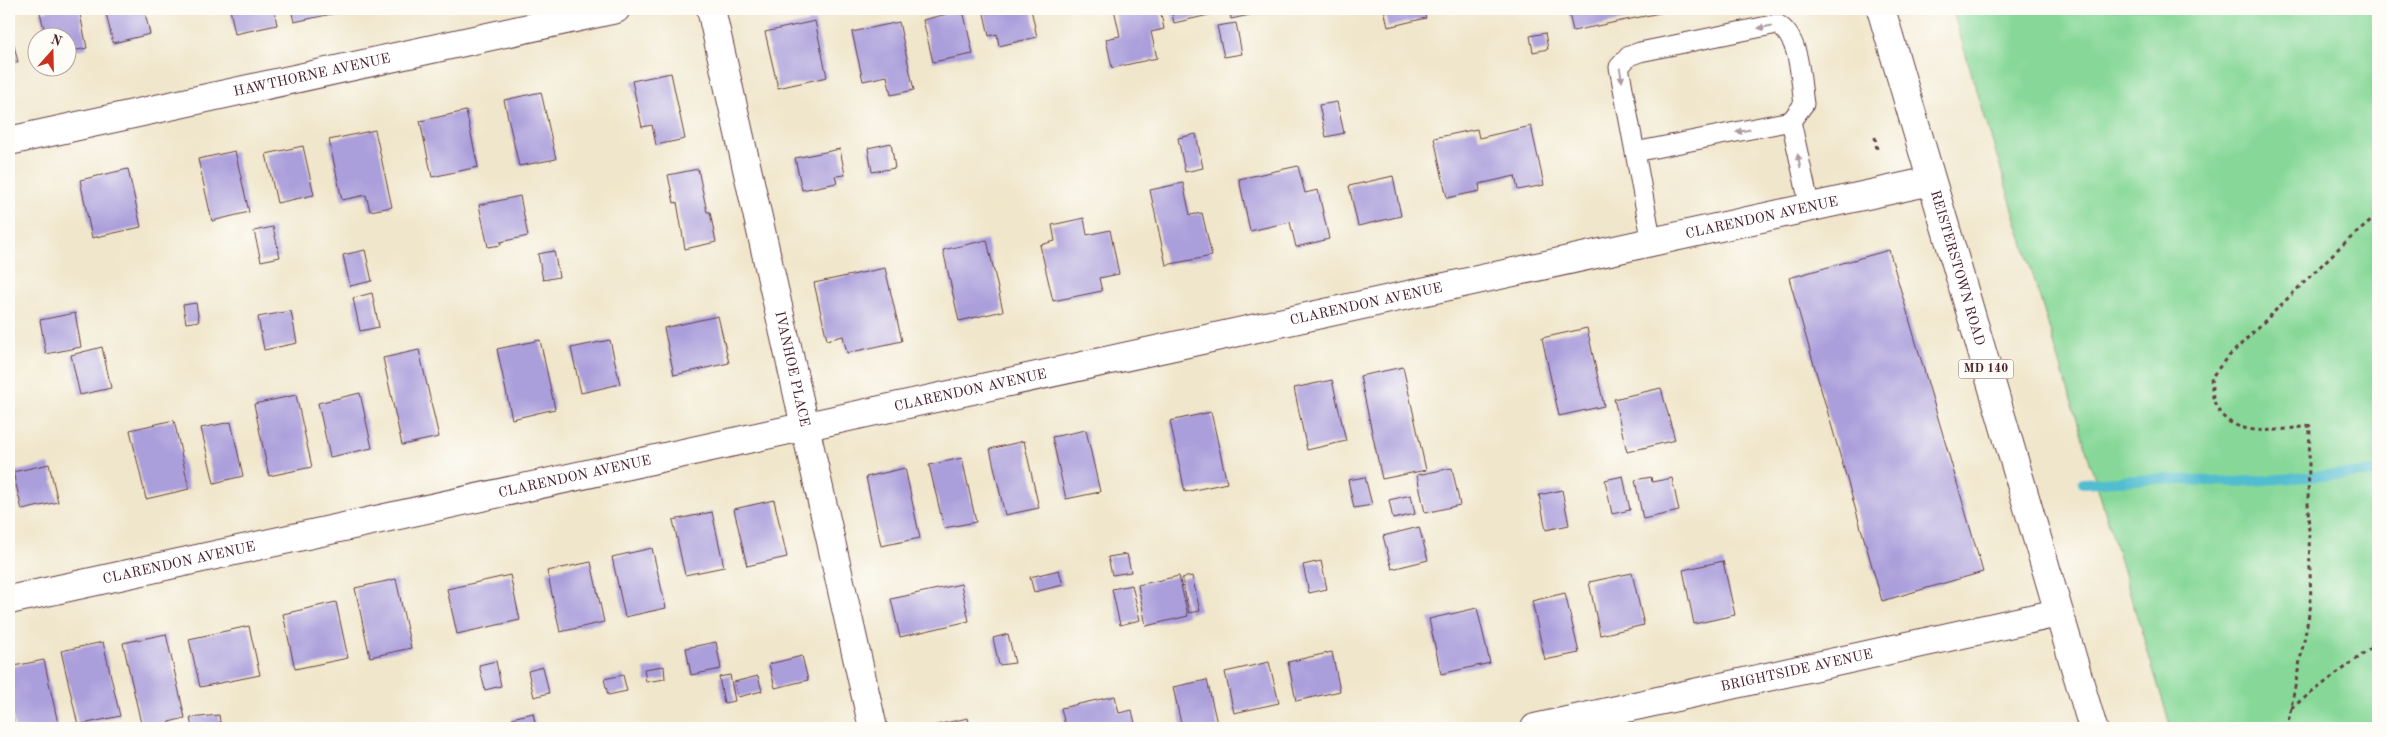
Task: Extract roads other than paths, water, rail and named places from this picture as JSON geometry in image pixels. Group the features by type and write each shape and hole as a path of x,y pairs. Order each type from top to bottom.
{"street":[{"name":"HAWTHORNE AVENUE","path":"9,142 616,9"},
{"name":"IVANHOE PLACE","path":"711,9 873,728"},
{"name":"REISTERSTOWN ROAD","path":"1882,9 2058,612 2094,728"},
{"name":"CLARENDON AVENUE","path":"9,600 1931,181"},
{"name":"BRIGHTSIDE AVENUE","path":"1535,728 2058,612"}],"lane":[{"path":"1635,152 1791,121 1804,104 1794,44 1786,29 1777,24 1629,56 1619,67 1652,243"},
{"path":"1791,121 1810,208"}],"waterway":[{"path":"2083,483 2155,479 2238,482 2378,472"}]}
